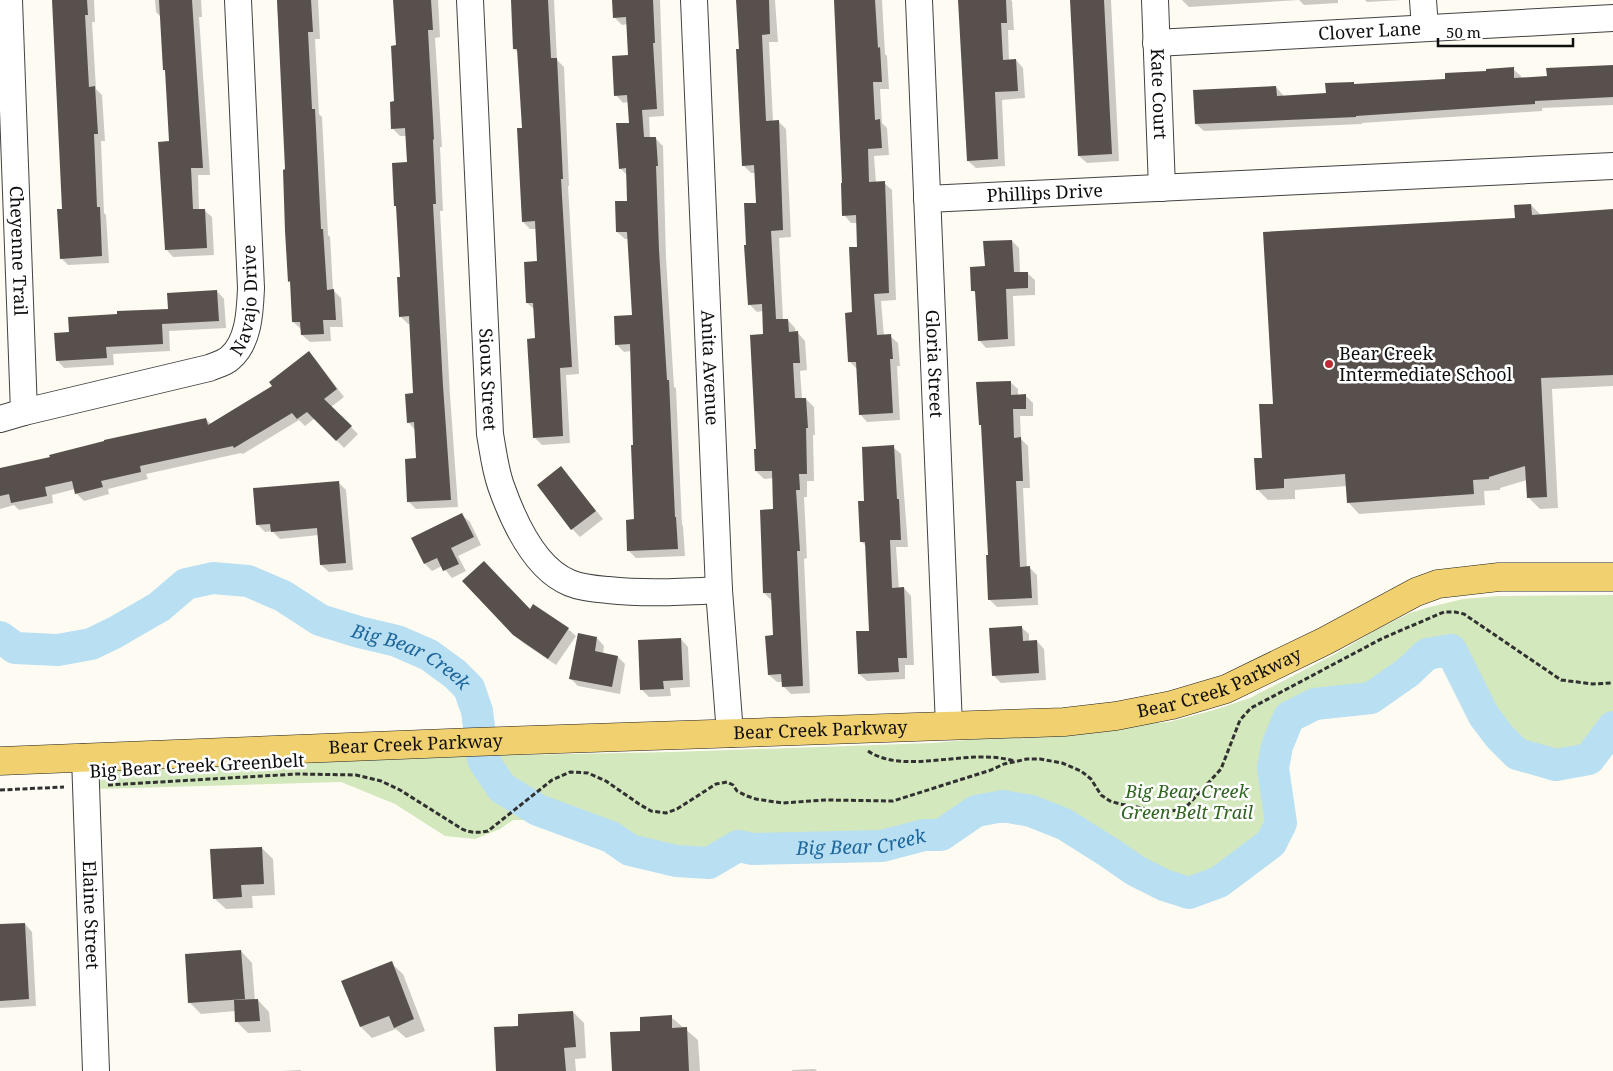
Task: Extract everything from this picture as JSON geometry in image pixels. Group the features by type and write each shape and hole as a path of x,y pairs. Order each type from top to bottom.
{"main road":[{"name":"Bear Creek Parkway","path":"0,761 404,744 1064,722 1116,716 1172,705 1226,689 1325,641 1416,592 1438,584 1499,577 1613,577"}],"street":[{"name":"Cheyenne Trail","path":"9,0 12,416"},
{"name":"Navajo Drive","path":"12,416 209,368 230,359 238,349 245,333 250,310 251,288 238,0"},
{"name":"Sioux Street","path":"470,0 490,434 501,486 510,508 527,543 538,559 552,572 570,583 596,589 630,592 719,590"},
{"name":"Anita Avenue","path":"694,0 719,590 730,734"},
{"name":"Gloria Street","path":"919,0 949,726"},
{"name":"Kate Court","path":"1155,0 1162,188"},
{"path":"1423,0 1425,28"},
{"name":"Clover Lane","path":"1156,42 1613,18"},
{"name":"Phillips Drive","path":"927,199 1613,166"},
{"name":"Elaine Street","path":"85,758 96,1071"}],"path":[{"path":"862,747 877,756 892,761 992,756 1014,761"},
{"name":"Big Bear Creek Greenbelt","path":"0,790 297,774 356,775 381,781 400,790 462,829 480,833 488,831 544,786"}],"green space":[{"name":"Big Bear Creek Green Belt Trail","path":"1613,595 1613,727 1589,759 1556,765 1517,754 1500,737 1484,716 1451,650 1427,654 1408,672 1371,698 1315,704 1289,717 1277,746 1273,768 1281,823 1271,843 1219,882 1189,893 1164,885 1136,871 1064,824 1031,811 1004,806 976,811 941,835 882,846 753,849 738,846 709,863 676,861 652,856 556,820 513,820 500,829 475,839 445,836 395,804 341,782 97,789 104,771 472,756 672,752 932,743 1169,722 1250,698 1337,653 1378,629 1410,613 1426,608 1463,599 1498,596"}],"building":[{"path":"52,0 87,0 88,15 85,15 89,87 95,86 98,134 94,134 97,207 100,207 102,256 60,259 57,209 62,209"},
{"path":"159,0 192,0 203,168 191,168 193,209 205,209 207,248 165,250 158,142 169,141"},
{"path":"277,0 311,0 313,32 308,32 312,109 315,109 321,229 323,229 327,290 334,289 336,320 323,320 324,334 301,335 300,322 292,322 285,231 283,170 285,169"},
{"path":"393,0 431,0 433,30 428,30 436,204 433,204 451,500 407,502 405,459 416,458 414,422 407,423 405,394 413,393 409,316 399,317 397,277 400,277 392,163 407,162 405,128 391,129 390,102 394,101 391,46 396,45"},
{"path":"511,0 548,0 551,58 557,58 563,179 561,179 572,367 560,368 563,436 533,438 527,339 535,338 533,303 526,303 524,262 537,261 535,221 522,222 517,128 522,128 517,49 513,49"},
{"path":"612,0 653,0 655,43 653,43 657,109 642,110 644,137 656,137 659,250 667,380 669,380 678,549 627,551 626,520 634,519 630,344 615,345 614,316 632,315 627,232 616,232 615,201 627,201 626,168 619,169 616,123 629,123 627,95 614,96 612,56 628,55 626,17 613,18"},
{"path":"736,0 769,0 770,34 762,35 766,121 779,120 783,230 771,231 776,319 788,319 789,332 798,331 800,363 793,363 795,398 806,398 808,428 806,428 807,474 799,474 800,490 796,490 800,551 797,551 803,686 782,687 781,674 768,675 765,636 773,635 771,593 763,593 760,510 773,509 772,471 755,471 754,449 756,449 750,335 763,334 762,304 748,305 744,245 746,245 744,203 756,203 754,165 742,166 736,49 739,49"},
{"path":"834,0 875,0 882,82 873,82 875,120 880,119 882,148 868,149 869,182 885,181 889,293 874,294 877,335 891,334 893,359 890,359 893,413 859,415 856,362 848,362 845,313 852,312 849,247 857,247 856,215 842,216"},
{"path":"958,0 1006,0 1007,23 1001,23 1003,60 1016,59 1018,91 995,92 998,159 967,161"},
{"path":"1070,0 1104,0 1112,154 1078,156"},
{"path":"1613,65 1613,97 1535,101 1535,104 1356,117 1195,124 1193,90 1276,86 1277,96 1326,93 1325,83 1354,82 1354,84 1445,79 1445,73 1486,71 1486,69 1514,67 1514,78 1547,76 1546,68"},
{"name":"Bear Creek Intermediate School","path":"1531,204 1532,215 1613,209 1613,375 1541,378 1547,497 1527,498 1525,466 1489,477 1489,479 1473,480 1474,494 1347,503 1345,474 1284,479 1284,488 1256,490 1254,458 1262,458 1259,404 1273,404 1263,232 1515,218 1514,205"},
{"path":"1012,240 1014,272 1028,272 1028,288 1006,289 1008,339 978,341 975,291 971,291 970,267 985,266 983,241"},
{"path":"217,290 219,321 162,324 163,344 106,347 107,358 56,361 54,333 69,332 68,317 117,314 117,311 168,309 167,293"},
{"path":"309,351 337,389 324,399 352,426 336,441 307,412 297,419 292,413 234,448 233,446 140,466 141,472 101,481 103,487 75,494 72,481 45,487 47,496 11,503 9,494 0,496 0,468 50,457 49,455 104,440 206,418 208,425 272,386 269,382"},
{"path":"1011,381 1011,395 1026,394 1026,409 1013,409 1014,438 1021,437 1023,481 1016,481 1020,567 1030,566 1032,598 988,600 986,555 988,555 981,425 979,425 976,382"},
{"path":"894,445 901,540 890,540 892,588 904,587 907,658 898,658 899,672 858,674 856,631 869,631 865,542 860,542 858,501 864,501 862,447"},
{"path":"561,466 596,511 571,530 537,485"},
{"path":"339,481 346,563 320,565 317,528 271,532 270,524 256,525 253,488"},
{"path":"462,513 474,537 451,548 459,564 443,571 437,558 424,564 411,538"},
{"path":"484,561 530,609 533,604 569,628 548,659 513,635 462,581"},
{"path":"1022,626 1023,641 1037,640 1039,673 992,676 989,628"},
{"path":"578,633 597,637 595,651 618,656 612,687 569,679"},
{"path":"681,638 683,680 663,681 664,689 640,690 638,640"},
{"path":"262,847 264,884 241,885 242,897 213,899 210,849"},
{"path":"25,923 29,999 0,1001 0,924"},
{"path":"241,950 245,999 188,1003 185,954"},
{"path":"392,961 414,1019 394,1028 389,1016 360,1027 341,981"},
{"path":"258,999 260,1021 235,1022 234,1000"},
{"path":"573,1011 576,1047 564,1048 566,1071 496,1071 494,1027 518,1026 518,1014"},
{"path":"672,1015 672,1028 687,1027 689,1071 612,1071 610,1032 640,1031 640,1017"}],"waterway":[{"name":"Big Bear Creek","path":"0,637 15,648 58,650 91,644 159,607 186,584 213,578 248,581 283,596 320,620 397,641 429,655 455,674 469,688 477,711 483,759 502,788 538,810 611,837 630,850 676,861 709,863 738,846 753,849 882,846 924,835 941,835 976,811 1003,806 1031,811 1064,824 1136,871 1164,885 1189,893 1219,882 1271,843 1281,823 1273,768 1277,746 1289,717 1315,704 1371,698 1408,672 1427,654 1451,650 1484,716 1500,737 1517,754 1556,765 1589,759 1613,727"}],"place":[{"name":"Bear Creek Intermediate School","path":"1329,364"}]}
